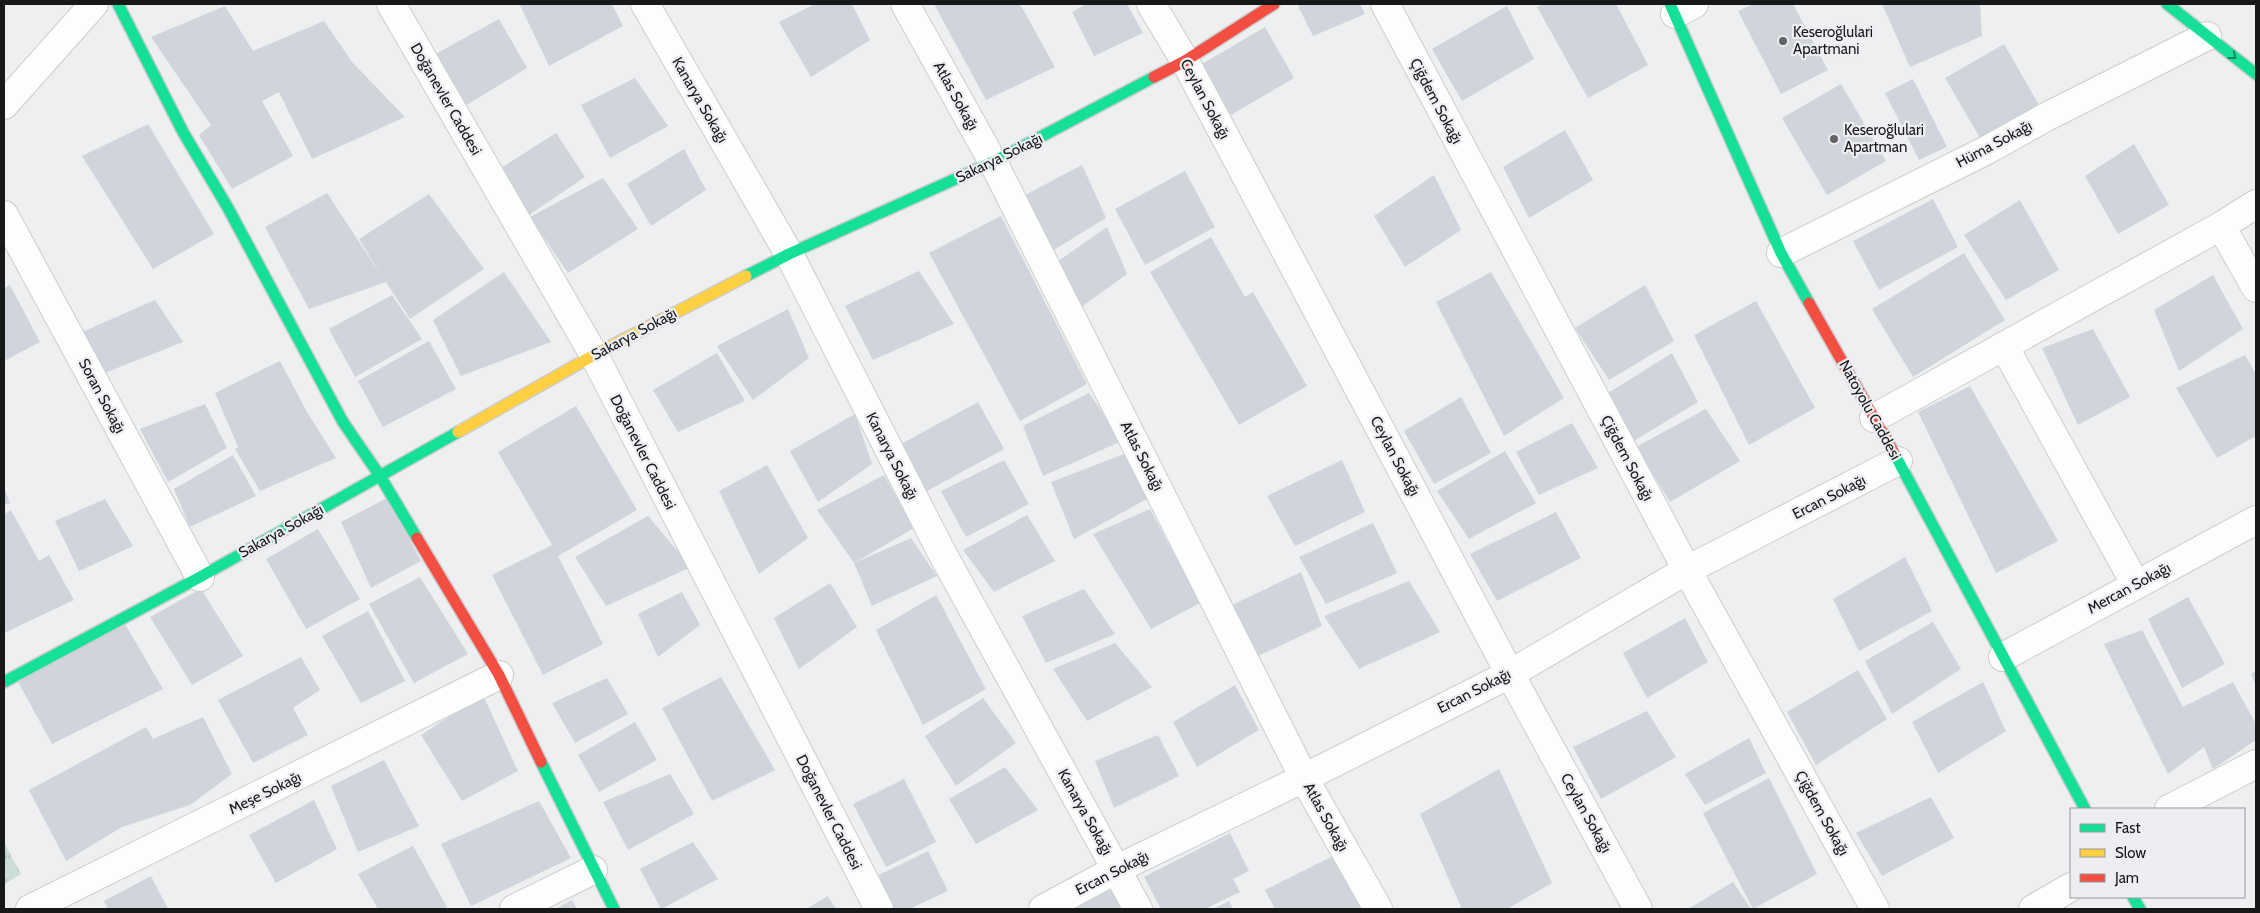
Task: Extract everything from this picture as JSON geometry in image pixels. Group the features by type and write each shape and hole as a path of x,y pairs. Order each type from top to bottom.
{"street":[{"path":"8,89 94,4"},
{"path":"118,4 183,132 228,208 343,422 380,476 499,675 593,870 614,909"},
{"name":"Doğanevler Caddesi","path":"391,4 594,355 879,909"},
{"name":"Kanarya Sokağı","path":"645,4 789,254 942,553 1138,909"},
{"name":"Atlas Sokağı","path":"905,4 993,162 1304,778 1378,909"},
{"name":"Ceylan Sokağı","path":"1151,4 1185,60 1510,674 1638,909"},
{"name":"Sakarya Sokağı","path":"4,682 200,577 594,355 789,254 993,162 1185,60 1274,4"},
{"name":"Çiğdem Sokağı","path":"1385,4 1687,570 1875,909"},
{"path":"2167,4 2256,74"},
{"name":"Natoyolu Caddesi","path":"1680,7 1781,253 1898,461 2084,808"},
{"name":"Hüma Sokağı","path":"1781,253 1987,150 2046,117 2208,36"},
{"path":"1874,418 2221,226 2256,204"},
{"name":"Soran Sokağı","path":"4,215 200,577"},
{"path":"2221,226 2256,288"},
{"path":"2004,346 2136,585"},
{"name":"Ercan Sokağı","path":"1043,909 1117,869 1304,778 1510,674 1687,570 1898,461"},
{"name":"Mercan Sokağı","path":"2002,657 2256,520"},
{"name":"Meşe Sokağı","path":"45,906 499,675"},
{"path":"2171,808 2256,764"},
{"path":"514,909 593,870"},
{"path":"2033,909 2070,888"},
{"path":"2134,898 2140,909"}],"green space":[{"path":"4,842 21,874 4,884"}],"building":[{"path":"612,4 623,26 549,66 520,5"},
{"path":"815,4 852,4 870,40 811,77 779,22"},
{"path":"934,4 1020,4 1055,67 986,100"},
{"path":"1086,4 1127,4 1143,33 1094,56 1072,12"},
{"path":"1297,4 1360,4 1365,14 1313,36"},
{"path":"1543,4 1616,4 1648,65 1588,98 1537,7"},
{"name":"Keseroğlulari Apartmani","path":"1753,4 1793,4 1828,70 1781,94 1738,11"},
{"path":"1882,4 1980,4 1982,36 1910,67"},
{"path":"225,6 253,51 324,21 352,62 405,117 312,159 279,92 262,101 293,156 232,189 199,135 211,125 151,37"},
{"path":"1507,6 1534,59 1462,101 1432,49"},
{"path":"499,19 527,68 460,109 432,56"},
{"path":"1265,27 1294,78 1231,115 1202,64"},
{"path":"2004,44 2046,117 1987,150 1945,78"},
{"path":"635,78 668,126 610,158 581,105"},
{"path":"1913,79 1947,147 1919,160 1885,93"},
{"name":"Keseroğlulari Apartman","path":"1841,84 1886,161 1827,195 1782,118"},
{"path":"148,124 214,234 153,269 82,156"},
{"path":"1565,130 1593,180 1529,218 1503,167"},
{"path":"556,133 585,177 529,215 496,171"},
{"path":"2134,144 2169,205 2118,234 2085,176"},
{"path":"684,149 706,190 651,226 627,184"},
{"path":"1082,165 1106,218 1052,251 1023,196"},
{"path":"1185,171 1215,227 1145,265 1115,209"},
{"path":"1434,175 1461,230 1405,267 1374,216"},
{"path":"603,178 638,229 568,273 530,217"},
{"path":"327,193 382,277 359,239 429,194 484,269 410,319 386,282 309,309 265,227"},
{"path":"1933,199 1958,247 1879,290 1853,241"},
{"path":"2020,200 2059,270 2006,300 1964,235"},
{"path":"1001,216 1087,384 1020,421 929,253"},
{"path":"1107,227 1127,274 1077,310 1057,262"},
{"path":"1211,237 1245,297 1253,292 1307,386 1239,425 1150,272"},
{"path":"1964,253 2005,320 1913,377 1872,309"},
{"path":"919,271 954,324 873,360 845,306"},
{"path":"504,272 551,342 461,376 433,320"},
{"path":"1491,272 1564,398 1504,436 1436,302"},
{"path":"2213,275 2243,329 2179,371 2154,310"},
{"path":"10,285 40,342 4,361 4,288"},
{"path":"1645,285 1674,341 1609,380 1575,328"},
{"path":"392,295 422,339 355,377 329,329"},
{"path":"155,300 183,342 102,374 80,333"},
{"path":"1756,301 1815,408 1749,445 1694,335"},
{"path":"788,309 809,358 753,400 717,346"},
{"path":"2093,329 2130,397 2078,425 2042,348"},
{"path":"429,341 456,389 383,427 358,381"},
{"path":"717,353 745,401 678,432 653,390"},
{"path":"1672,353 1698,402 1632,442 1605,395"},
{"path":"2245,355 2256,374 2256,436 2217,458 2176,388"},
{"path":"280,361 307,412 336,458 260,491 235,449 238,447 215,393"},
{"path":"1970,386 2058,541 1996,573 1918,412"},
{"path":"1089,393 1122,441 1043,476 1023,426"},
{"path":"1461,397 1491,453 1434,484 1404,431"},
{"path":"978,402 1004,449 925,492 901,444"},
{"path":"205,404 227,448 168,482 140,429"},
{"path":"576,406 637,510 558,556 603,644 543,675 492,575 552,545 498,452"},
{"path":"1706,409 1740,461 1670,502 1636,447"},
{"path":"855,414 872,464 818,502 790,451"},
{"path":"1572,423 1598,468 1539,495 1516,452"},
{"path":"1505,451 1536,503 1469,539 1437,491"},
{"path":"1127,453 1147,499 1074,539 1051,482"},
{"path":"233,455 256,496 190,527 174,489"},
{"path":"1004,460 1029,504 966,537 941,491"},
{"path":"1342,460 1365,512 1295,546 1267,496"},
{"path":"767,465 808,538 759,574 719,491"},
{"path":"884,475 914,528 854,563 817,510"},
{"path":"4,488 10,503 4,505"},
{"path":"387,498 421,561 371,588 341,522"},
{"path":"105,499 133,546 79,571 55,521"},
{"path":"1150,509 1200,603 1151,629 1093,534"},
{"path":"11,510 39,561 49,555 74,600 4,633 4,514"},
{"path":"1556,512 1581,558 1497,601 1470,554"},
{"path":"1027,515 1055,561 994,592 963,550"},
{"path":"648,516 691,567 606,606 575,557"},
{"path":"1373,523 1397,573 1326,604 1299,557"},
{"path":"318,529 360,599 306,629 266,559"},
{"path":"911,538 937,576 872,606 854,563"},
{"path":"1905,557 1932,611 1859,651 1833,599"},
{"path":"1301,572 1322,626 1258,656 1230,606"},
{"path":"420,577 468,654 414,683 369,604"},
{"path":"1409,581 1440,632 1359,669 1324,616"},
{"path":"830,583 857,627 799,669 774,618"},
{"path":"201,589 243,656 192,685 150,617"},
{"path":"1084,589 1115,634 1046,663 1022,616"},
{"path":"682,592 700,625 658,657 638,614"},
{"path":"936,595 986,689 923,725 876,630"},
{"path":"2188,597 2225,664 2182,688 2148,619"},
{"path":"368,611 405,681 361,703 322,636"},
{"path":"1685,618 1708,662 1647,698 1623,653"},
{"path":"1933,622 1961,669 1892,714 1865,661"},
{"path":"125,624 163,689 52,744 17,680"},
{"path":"2142,630 2183,707 2233,682 2256,724 2256,740 2213,769 2204,747 2168,774 2104,644"},
{"path":"1115,643 1152,687 1087,721 1053,669"},
{"path":"301,657 320,690 293,708 308,735 253,763 218,700"},
{"path":"1858,670 1887,719 1816,765 1787,712"},
{"path":"2256,671 2256,686 2251,674"},
{"path":"721,677 775,770 712,801 662,708"},
{"path":"607,678 628,714 575,743 552,703"},
{"path":"1983,682 2006,731 1938,773 1912,722"},
{"path":"1235,685 1259,730 1197,767 1173,722"},
{"path":"483,695 518,771 462,801 421,735"},
{"path":"983,698 1016,743 956,786 925,736"},
{"path":"1647,711 1676,757 1601,799 1573,747"},
{"path":"203,717 232,774 190,805 122,827 66,861 29,790 146,727 153,739"},
{"path":"635,722 657,760 599,792 578,755"},
{"path":"1158,735 1179,776 1114,808 1095,761"},
{"path":"1749,738 1766,773 1705,805 1685,774"},
{"path":"384,760 419,826 358,852 331,786"},
{"path":"1005,767 1038,810 976,844 949,799"},
{"path":"1499,769 1552,883 1507,909 1462,909 1420,814"},
{"path":"670,774 694,814 628,850 603,802"},
{"path":"1769,778 1817,874 1753,909 1703,813"},
{"path":"904,779 936,842 886,867 853,804"},
{"path":"1931,797 1954,838 1882,876 1856,833"},
{"path":"314,800 337,849 276,883 249,835"},
{"path":"539,801 571,858 471,906 441,844"},
{"path":"1230,833 1249,871 1233,879 1240,892 1205,909 1161,909 1144,877"},
{"path":"693,842 718,879 661,909 640,869"},
{"path":"413,846 447,907 443,909 378,909 358,874"},
{"path":"928,851 948,891 909,909 894,909 877,876"},
{"path":"1341,852 1368,909 1275,909 1265,890"},
{"path":"151,876 168,909 108,909 104,901"},
{"path":"1733,882 1751,909 1688,909"},
{"path":"1113,884 1127,909 1067,909"},
{"path":"828,896 836,909 806,909"},
{"path":"572,900 577,909 556,909"},
{"path":"1229,901 1233,909 1213,909"}],"traffic: fast":[{"path":"118,4 183,132 228,208 343,422 380,476 417,538"},
{"path":"1670,4 1781,253 1809,303"},
{"path":"2167,4 2256,74"},
{"path":"746,276 789,254 993,162 1154,77"},
{"path":"4,682 200,577 458,432"},
{"path":"1894,453 2084,808"},
{"path":"541,762 614,909"},
{"path":"2134,898 2140,909"}],"traffic: slow":[{"path":"458,432 594,355 746,276"}],"traffic: jam":[{"path":"1154,77 1185,61 1274,4"},
{"path":"1809,303 1894,453"},
{"path":"417,538 499,675 541,762"}],"place":[{"name":"Keseroğlulari Apartmani","path":"1783,41"},
{"name":"Keseroğlulari Apartman","path":"1834,139"}]}
